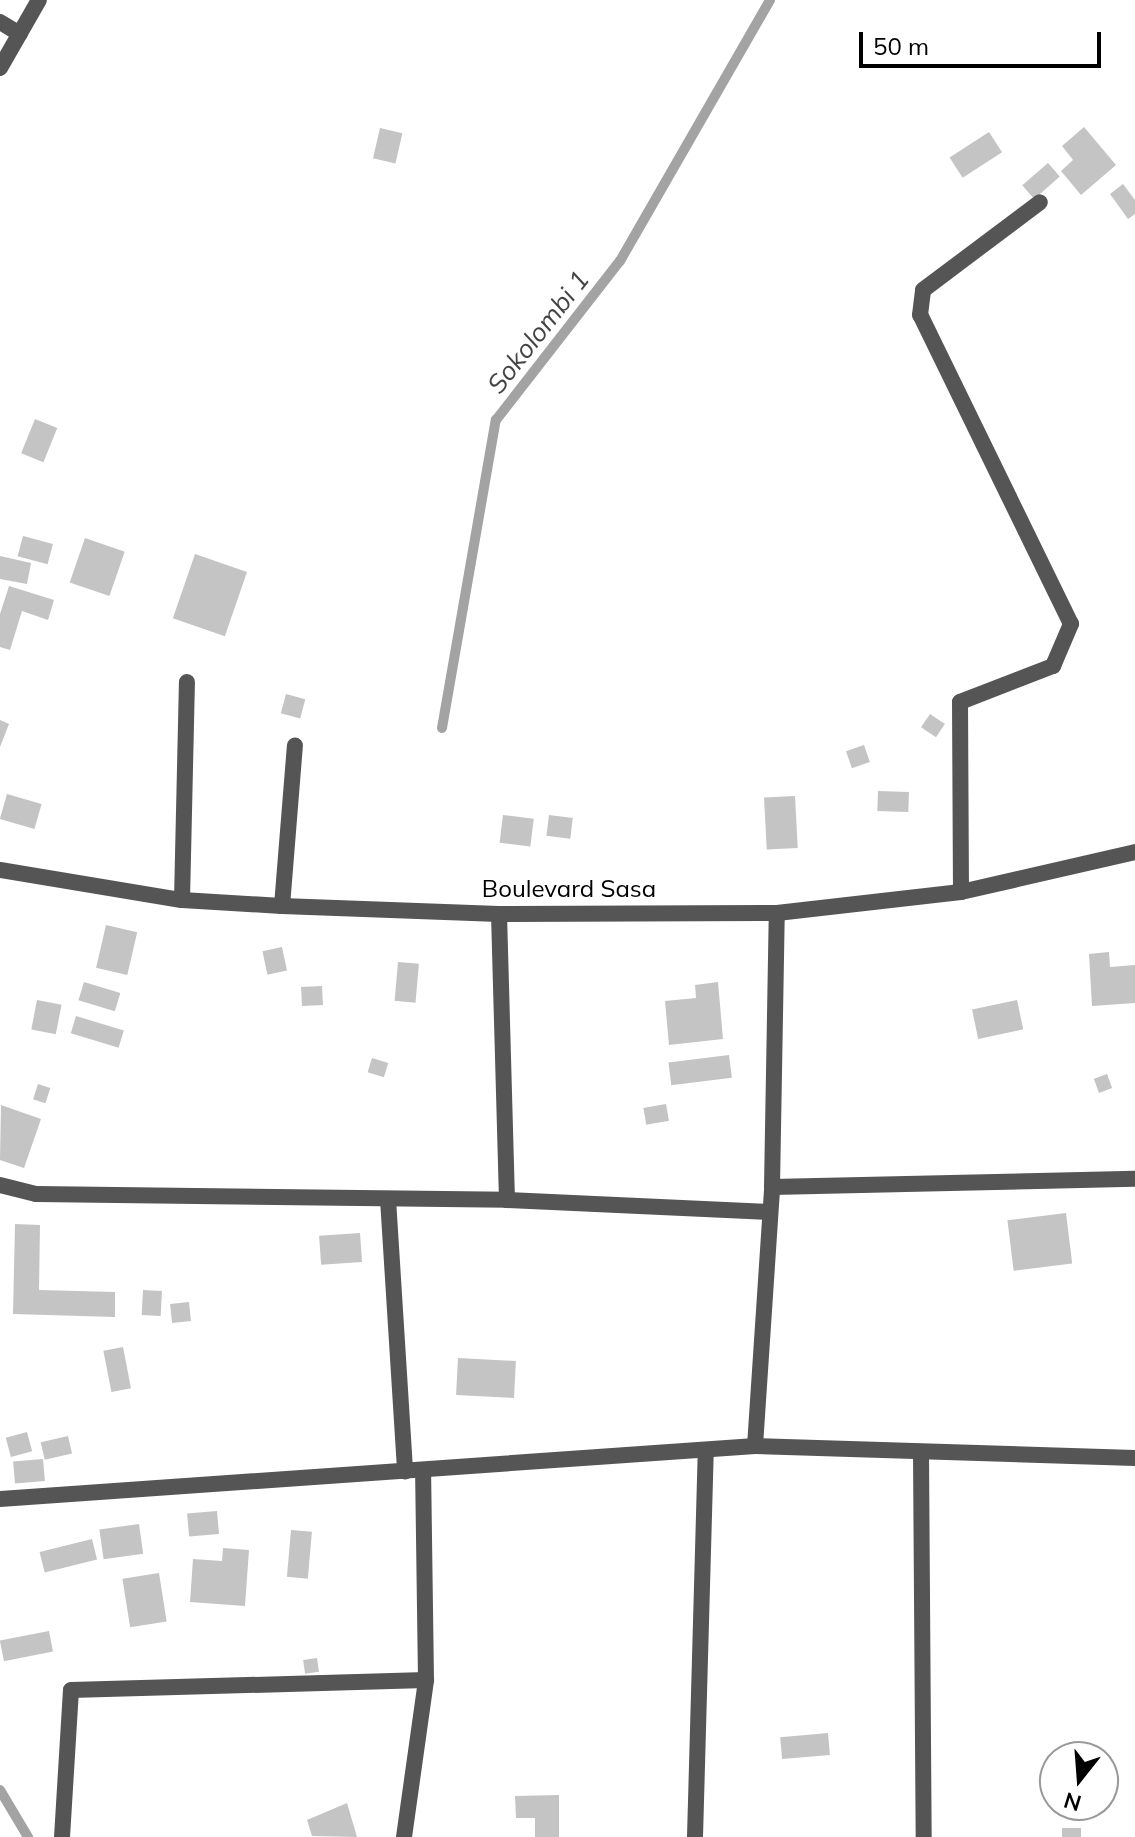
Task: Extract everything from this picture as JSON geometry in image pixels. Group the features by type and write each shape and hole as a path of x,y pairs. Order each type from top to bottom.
{"street":[{"path":"0,68 39,0"},
{"path":"0,22 20,34"},
{"path":"961,892 960,702 1053,666 1071,624 920,315 923,290 1040,202"},
{"path":"182,900 187,682"},
{"path":"282,906 295,746"},
{"name":"Boulevard Sasa","path":"0,870 182,900 282,906 499,914 777,913 961,892 1135,852"},
{"path":"755,1446 772,1187 777,913"},
{"path":"499,914 507,1200"},
{"path":"772,1187 1135,1179"},
{"path":"0,1185 36,1194 507,1200 770,1212"},
{"path":"388,1199 414,1471 426,1680 404,1837"},
{"path":"0,1499 706,1453 755,1446 921,1454 1135,1458"},
{"path":"695,1837 706,1453"},
{"path":"921,1454 924,1837"},
{"path":"62,1837 71,1690 426,1680"}],"building":[{"path":"1084,127 1116,165 1081,195 1061,171 1073,160 1062,146"},
{"path":"380,128 402,133 395,163 373,158"},
{"path":"989,132 1002,152 963,178 950,158"},
{"path":"1048,163 1060,177 1034,199 1022,185"},
{"path":"1123,184 1135,200 1135,214 1128,219 1110,194"},
{"path":"35,419 57,428 43,462 21,453"},
{"path":"23,536 53,544 48,564 18,556"},
{"path":"85,538 125,552 109,596 70,582"},
{"path":"195,554 247,572 225,636 173,618"},
{"path":"0,556 31,563 27,584 0,579"},
{"path":"9,586 54,600 48,620 22,611 10,650 0,647 0,614"},
{"path":"286,694 305,699 300,718 281,713"},
{"path":"930,714 945,724 936,737 921,727"},
{"path":"0,720 9,724 0,747"},
{"path":"864,745 870,762 852,768 846,751"},
{"path":"878,791 909,792 908,812 877,811"},
{"path":"7,794 42,804 34,829 0,819"},
{"path":"795,796 798,848 767,850 764,798"},
{"path":"503,815 534,819 530,847 500,843"},
{"path":"549,815 573,818 570,839 546,836"},
{"path":"106,925 137,932 127,975 96,968"},
{"path":"282,947 287,970 267,975 262,951"},
{"path":"1109,952 1110,967 1135,965 1135,1003 1092,1006 1089,954"},
{"path":"398,962 419,964 416,1003 395,1001"},
{"path":"84,982 120,993 115,1011 78,1000"},
{"path":"718,982 723,1039 669,1045 665,1001 696,998 695,985"},
{"path":"322,986 323,1005 302,1006 301,987"},
{"path":"37,1000 62,1005 56,1034 31,1029"},
{"path":"1017,1000 1023,1029 978,1039 972,1010"},
{"path":"76,1016 124,1031 119,1048 71,1033"},
{"path":"729,1055 732,1078 671,1085 668,1062"},
{"path":"372,1058 388,1063 384,1077 368,1072"},
{"path":"1107,1074 1112,1088 1099,1093 1094,1079"},
{"path":"38,1084 50,1088 45,1103 33,1099"},
{"path":"666,1104 669,1121 646,1125 643,1108"},
{"path":"1,1105 41,1119 24,1168 0,1160"},
{"path":"1066,1213 1072,1264 1014,1271 1007,1220"},
{"path":"15,1224 40,1225 39,1290 115,1292 115,1317 13,1314"},
{"path":"360,1233 362,1262 321,1265 319,1236"},
{"path":"143,1290 162,1291 161,1316 142,1315"},
{"path":"189,1302 191,1321 172,1323 170,1304"},
{"path":"123,1347 131,1388 111,1392 103,1351"},
{"path":"458,1358 516,1361 514,1398 456,1395"},
{"path":"27,1432 32,1451 11,1457 6,1438"},
{"path":"68,1436 72,1454 45,1460 41,1442"},
{"path":"43,1459 45,1481 15,1484 13,1462"},
{"path":"217,1511 219,1534 189,1537 187,1514"},
{"path":"139,1524 143,1554 104,1559 99,1530"},
{"path":"291,1530 312,1532 308,1579 287,1577"},
{"path":"92,1539 97,1559 45,1572 40,1552"},
{"path":"223,1548 249,1550 245,1606 190,1602 193,1559 222,1561"},
{"path":"159,1573 167,1621 130,1627 122,1579"},
{"path":"49,1631 53,1652 4,1661 0,1641"},
{"path":"317,1658 319,1672 305,1674 303,1660"},
{"path":"828,1733 830,1755 782,1759 780,1737"},
{"path":"559,1795 559,1837 535,1837 535,1818 516,1818 515,1796"},
{"path":"347,1803 357,1837 312,1836 307,1820"},
{"path":"1062,1828 1081,1828 1081,1837 1062,1837"}],"waterway":[{"name":"Sokolombi 1","path":"442,728 496,420 620,261 770,0"},
{"path":"0,1790 28,1837"}]}
